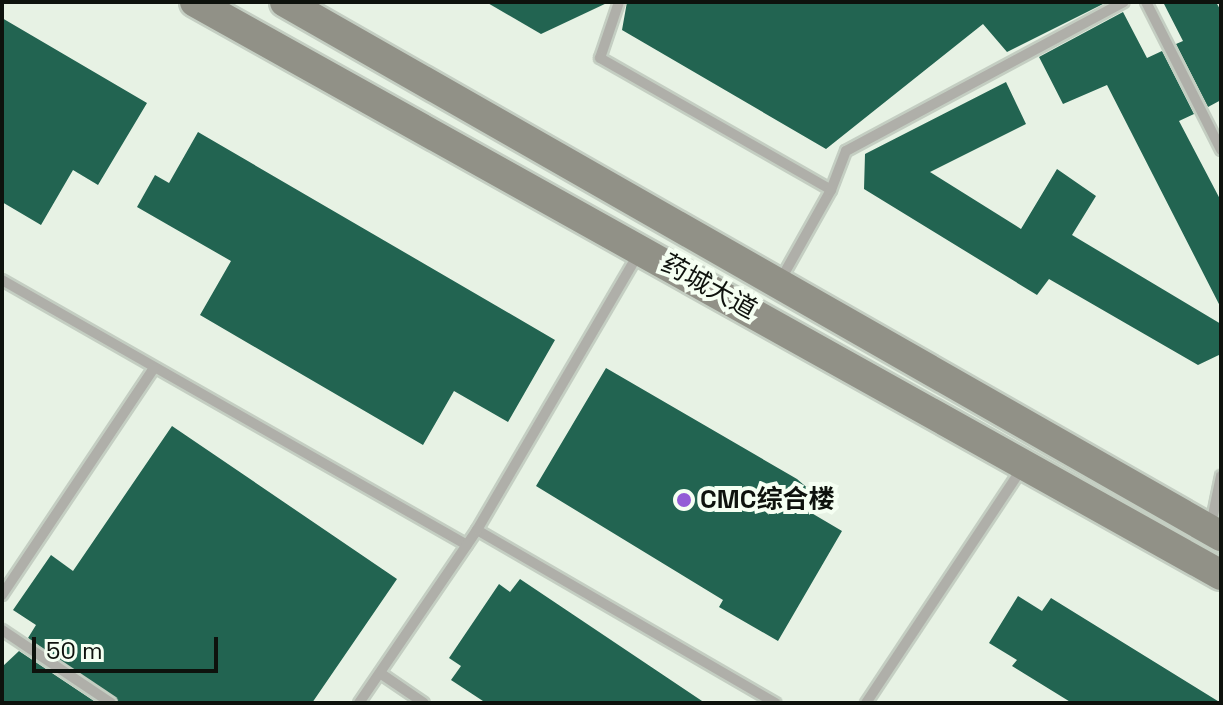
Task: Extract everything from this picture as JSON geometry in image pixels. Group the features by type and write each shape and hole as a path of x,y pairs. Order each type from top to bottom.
{"main road":[{"name":"药城大道","path":"195,2 1026,463 1221,575"},
{"name":"药城大道","path":"285,2 317,14 779,284 1215,533"}],"lane":[{"path":"619,2 600,58 831,190"},
{"path":"779,284 831,190 846,151 1124,2"},
{"path":"1146,2 1221,150"},
{"path":"359,703 477,530 641,250"},
{"path":"2,280 467,545"},
{"path":"2,595 154,368"},
{"path":"866,703 1026,463"},
{"path":"1215,533 1221,476"},
{"path":"477,530 776,703"},
{"path":"2,630 111,703"},
{"path":"380,673 424,703"}],"building":[{"path":"486,2 609,2 541,34"},
{"path":"627,2 1107,2 1007,52 983,24 826,149 622,30"},
{"path":"1163,2 1216,2 1221,11 1221,100 1208,107 1176,44 1183,41"},
{"path":"1123,12 1147,58 1162,51 1194,114 1179,121 1221,201 1221,308 1107,85 1063,104 1039,57"},
{"path":"2,18 147,103 98,185 73,170 41,225 2,202"},
{"path":"1006,82 1026,124 930,172 1021,229 1057,169 1096,196 1072,235 1221,324 1221,354 1198,365 1049,279 1037,295 864,189 865,154"},
{"path":"198,132 555,340 508,422 454,391 423,445 200,315 231,261 137,207 155,175 169,183"},
{"name":"CMC综合楼","path":"606,368 797,479 812,492 803,508 842,531 778,641 719,607 723,600 536,486"},
{"path":"172,426 397,579 312,703 119,703 28,638 36,625 13,610 51,555 73,571"},
{"path":"520,579 705,703 486,703 451,680 461,666 449,658 499,584 510,592"},
{"path":"1018,596 1042,611 1051,598 1221,703 1072,703 1012,666 1017,660 989,643"},
{"path":"19,651 97,703 2,703 2,667"}],"place":[{"name":"CMC综合楼","path":"684,500"}]}
